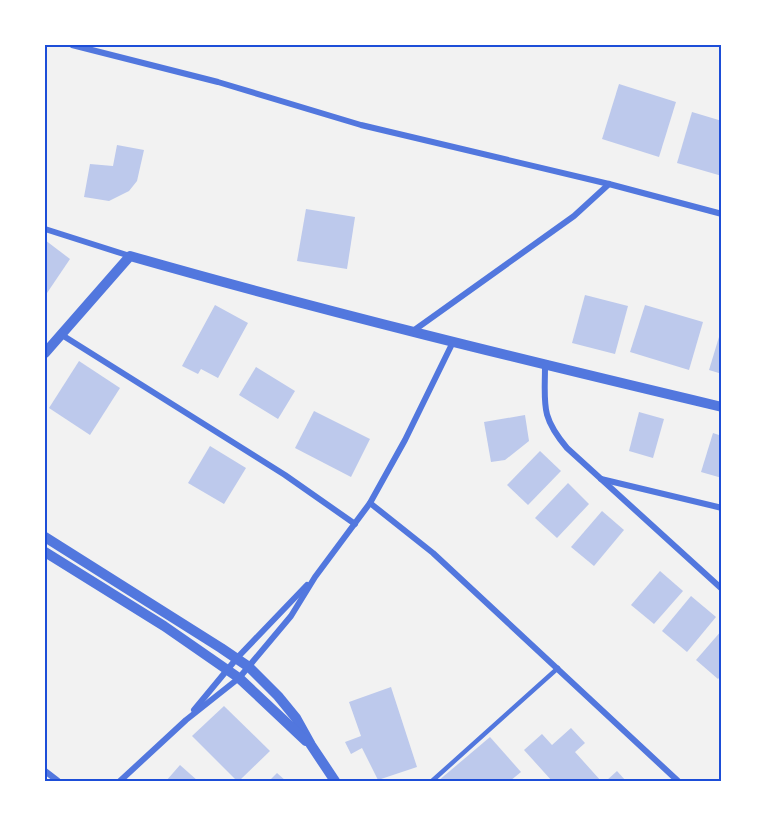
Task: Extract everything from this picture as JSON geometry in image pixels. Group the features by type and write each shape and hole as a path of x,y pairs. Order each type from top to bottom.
{"street":[{"path":"72,45 218,82 381,130 609,184 722,214"},
{"path":"412,332 574,216 609,184"},
{"path":"45,229 253,291 722,407"},
{"path":"45,353 130,256"},
{"path":"62,335 285,475 355,524"},
{"path":"120,781 186,720 239,678 291,616 315,577 370,503 405,440 453,342"},
{"path":"545,365 545,412 549,424 567,447 722,589"},
{"path":"601,478 722,508"},
{"path":"370,503 433,553 678,781"},
{"path":"45,537 249,667 296,718 310,745 335,781"},
{"path":"45,552 164,626 227,669 310,745"},
{"path":"186,720 227,669 315,577"},
{"path":"45,771 58,781"}],"lane":[{"path":"432,781 558,668"}],"building":[{"path":"619,84 676,102 659,157 602,139"},
{"path":"692,112 722,121 722,176 677,163"},
{"path":"117,145 144,150 137,181 129,191 109,201 84,197 90,164 113,166"},
{"path":"306,209 355,217 347,269 297,261"},
{"path":"45,240 70,259 45,296"},
{"path":"585,295 628,306 615,354 572,343"},
{"path":"215,305 248,323 218,378 201,369 198,374 182,366"},
{"path":"645,305 703,322 689,370 630,352"},
{"path":"722,327 722,374 709,370"},
{"path":"79,361 120,388 90,435 49,408"},
{"path":"256,367 295,391 278,419 239,395"},
{"path":"314,411 370,439 351,477 295,448"},
{"path":"639,412 664,419 653,458 629,451"},
{"path":"525,415 529,441 505,460 491,462 484,422"},
{"path":"713,433 722,436 722,478 701,472"},
{"path":"210,446 246,468 224,504 188,483"},
{"path":"540,451 561,471 528,505 507,485"},
{"path":"568,483 589,504 557,538 535,518"},
{"path":"602,511 624,530 594,566 571,547"},
{"path":"660,571 683,591 654,624 631,605"},
{"path":"691,596 716,617 687,652 662,631"},
{"path":"722,630 722,675 718,679 696,660"},
{"path":"391,687 417,767 378,780 362,748 351,754 345,742 361,736 349,702"},
{"path":"224,706 270,751 239,781 192,736"},
{"path":"571,728 585,743 575,752 601,781 552,781 524,750 542,734 552,745"},
{"path":"490,737 521,772 510,781 438,781"},
{"path":"180,765 198,781 166,781"},
{"path":"617,771 626,781 606,781"},
{"path":"277,773 286,781 269,781"}]}
